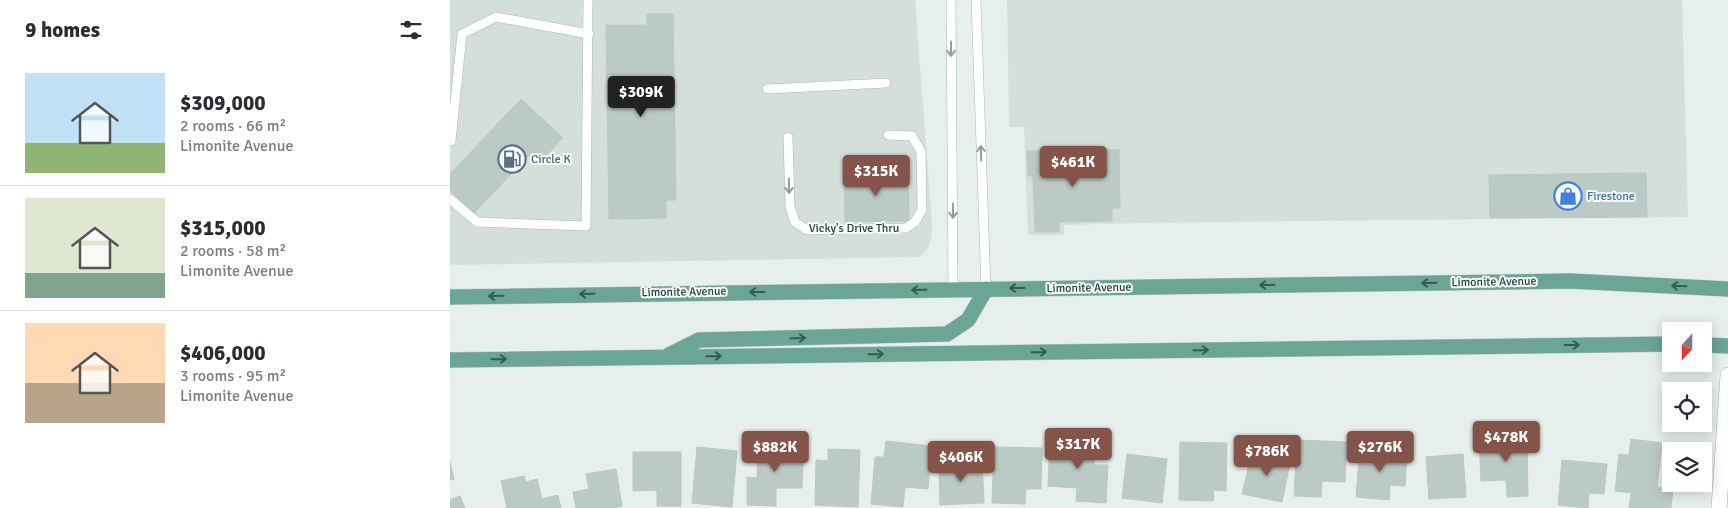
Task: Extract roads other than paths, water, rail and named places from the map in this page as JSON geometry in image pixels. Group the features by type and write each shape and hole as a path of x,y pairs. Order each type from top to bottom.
{"main road":[{"name":"Limonite Avenue","path":"450,297 1570,281 1728,289"},
{"path":"665,356 699,340 947,334 968,320 986,289"},
{"path":"450,360 1662,344"},
{"path":"1712,345 1728,346"}],"street":[{"path":"1719,508 1728,375"}],"lane":[{"path":"450,199 477,222 586,226 588,0"},
{"path":"951,0 953,290"},
{"path":"976,0 986,289"},
{"path":"450,142 462,34 496,17 589,34"},
{"path":"767,89 886,83"},
{"name":"Vicky's Drive Thru","path":"788,137 790,207 795,222 807,230 906,228 915,222 922,210 921,151 912,136 888,135"}],"place":[{"name":"Circle K","path":"512,159"},
{"name":"Firestone","path":"1568,196"}]}
